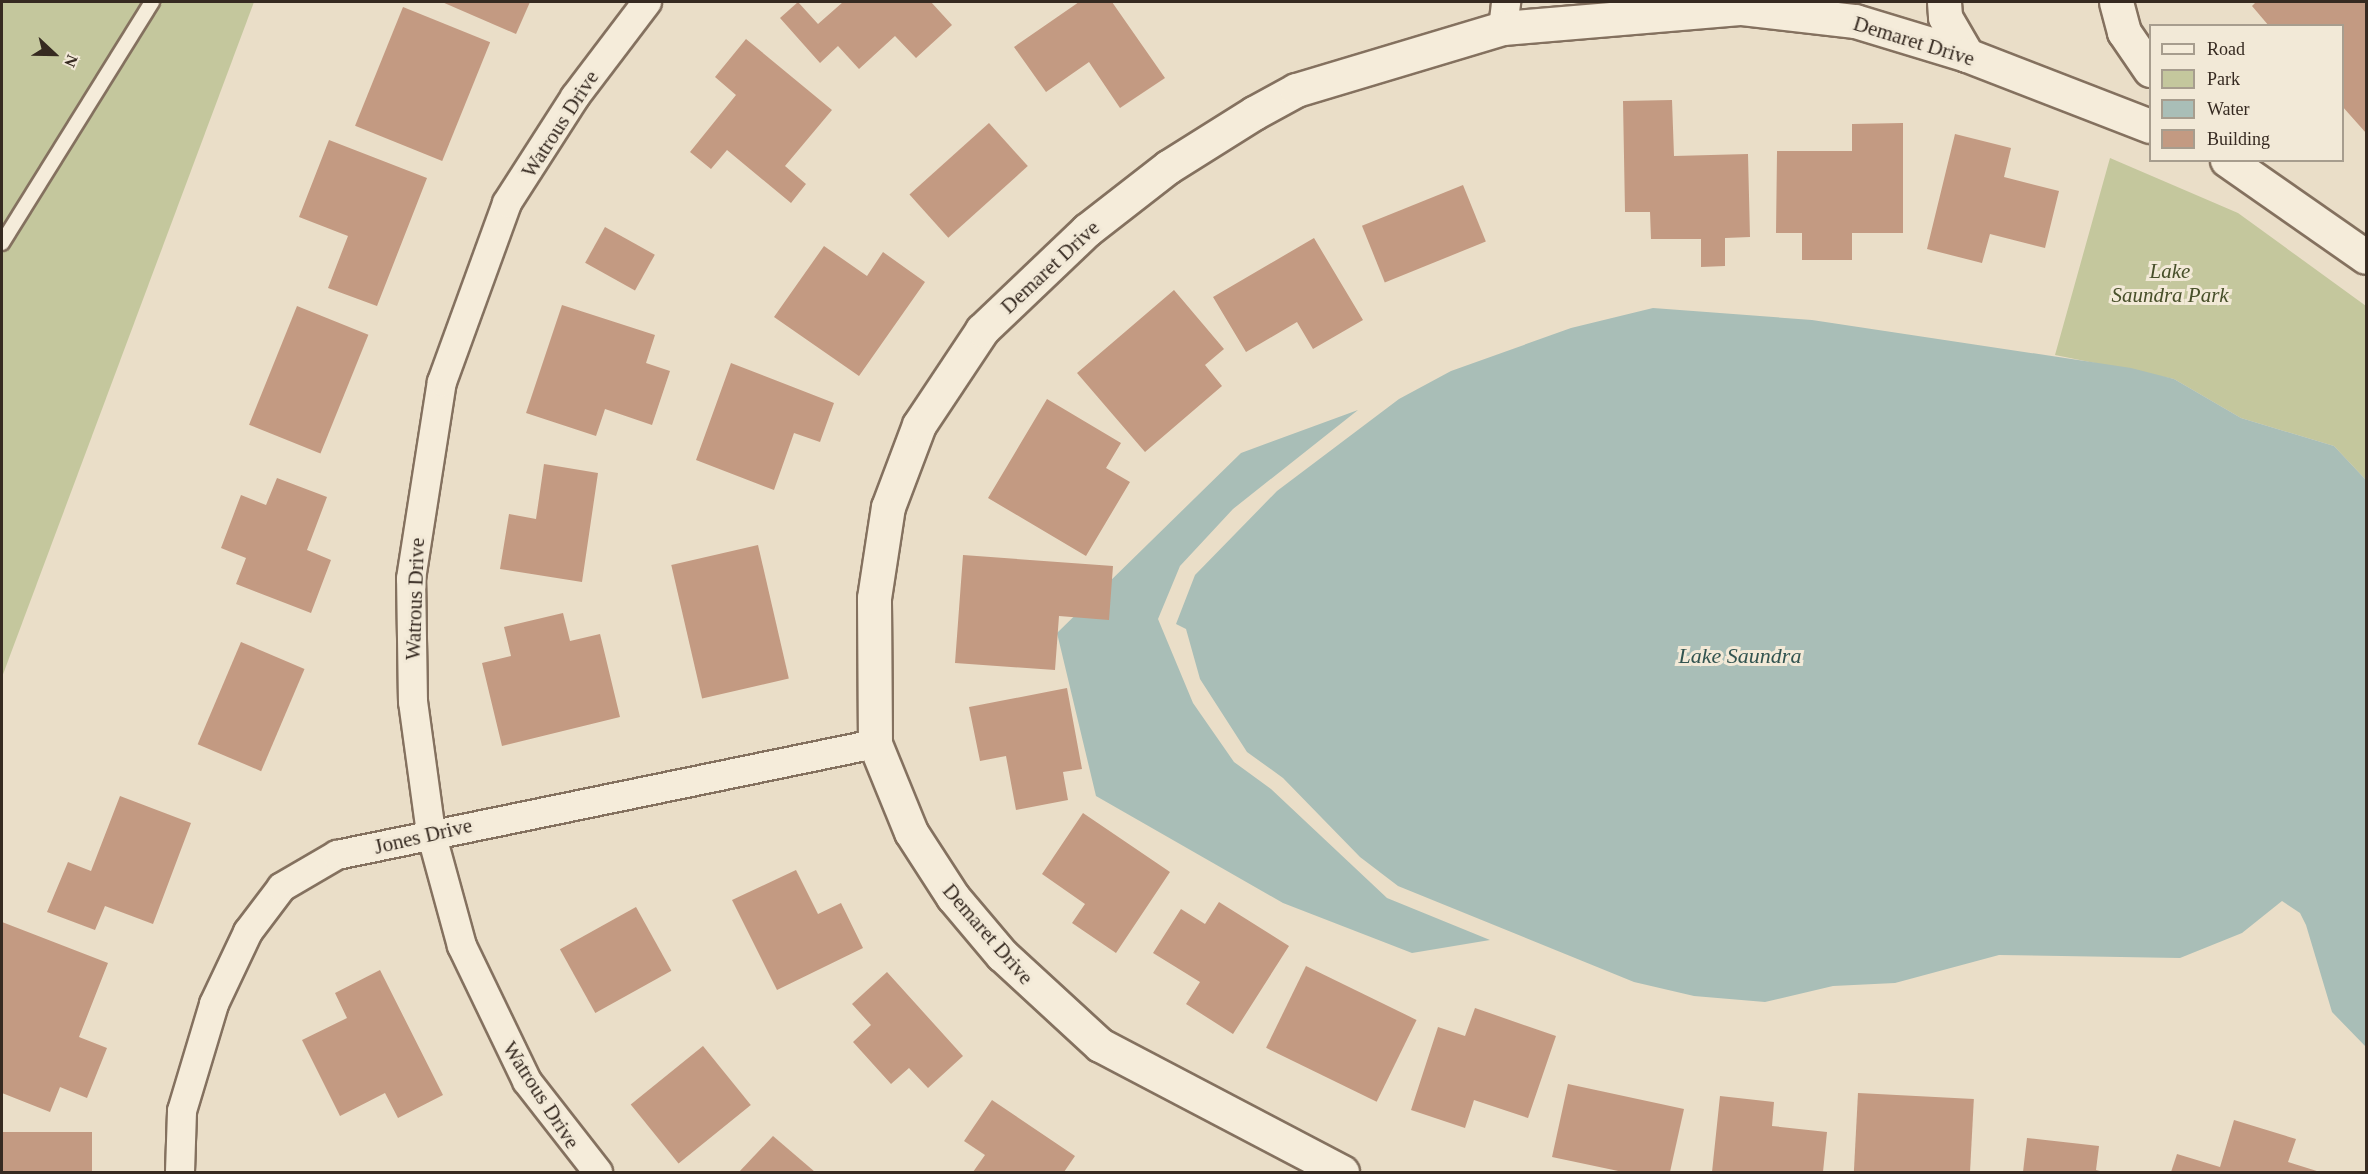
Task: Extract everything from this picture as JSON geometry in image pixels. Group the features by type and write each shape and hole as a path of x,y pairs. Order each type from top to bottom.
{"street":[{"name":"Watrous Drive","path":"598,1173 527,1081 501,1032 462,946 431,833 413,702 411,579 442,382 507,203 575,97 647,2"},
{"path":"1944,2 1945,17 1967,55"},
{"path":"2116,2 2124,32 2149,67"},
{"name":"Demaret Drive","path":"1342,1173 1100,1044 1044,998 953,897 911,832 875,744 874,598 888,507 919,425 982,330 1087,230 1168,167 1254,113 1296,90 1504,15 1742,8 1866,11 1967,55 2149,125"},
{"path":"2230,162 2367,256"},
{"name":"Jones Drive","path":"180,1173 182,1111 214,1004 248,932 282,887 337,855 431,833 875,744"}],"lane":[{"path":"2,243 152,2"}],"green space":[{"path":"2,2 254,2 2,677"},
{"name":"Lake Saundra Park","path":"2110,158 2238,213 2366,306 2366,480 2334,446 2241,418 2174,379 2055,355"}],"water":[{"name":"Lake Saundra","path":"1653,308 1812,320 2131,368 2174,379 2241,418 2334,446 2366,480 2366,1047 2332,1012 2306,925 2300,913 2282,901 2242,933 2180,958 1999,955 1895,983 1833,986 1765,1002 1694,996 1634,982 1398,886 1360,857 1283,778 1247,752 1200,679 1186,629 1176,624 1195,575 1277,491 1399,399 1451,371 1571,328"},
{"path":"1358,410 1233,509 1180,566 1158,619 1193,703 1234,762 1271,789 1387,898 1490,940 1412,953 1283,903 1096,796 1057,633 1241,453"}],"building":[{"path":"442,2 530,2 516,34"},
{"path":"798,2 818,24 843,2 931,2 952,25 916,58 895,36 859,69 838,46 820,63 780,18"},
{"path":"1079,2 1112,2 1165,78 1120,108 1089,62 1046,92 1014,47"},
{"path":"2256,2 2366,2 2366,133 2344,108 2344,24 2267,24 2252,6"},
{"path":"403,7 490,42 442,161 355,126"},
{"path":"746,39 832,110 785,166 806,184 791,203 727,150 711,169 690,152 736,95 715,77"},
{"path":"1672,100 1674,156 1748,154 1750,237 1725,238 1725,266 1701,267 1701,239 1651,239 1650,212 1625,212 1623,101"},
{"path":"989,123 1028,166 948,238 909,195"},
{"path":"1903,123 1903,233 1852,233 1852,260 1802,260 1802,233 1776,233 1777,151 1852,151 1852,124"},
{"path":"1955,134 2011,148 2004,177 2059,191 2045,248 1990,234 1982,263 1927,249"},
{"path":"329,140 427,178 377,306 328,288 348,236 299,217"},
{"path":"1463,185 1486,242 1385,282 1362,226"},
{"path":"605,227 655,255 635,290 585,263"},
{"path":"1314,238 1363,320 1313,349 1297,322 1246,352 1213,297"},
{"path":"824,246 867,276 883,252 925,282 859,376 774,317"},
{"path":"1174,290 1224,349 1205,365 1222,386 1145,452 1077,373"},
{"path":"562,305 655,335 646,363 670,371 652,425 605,409 596,436 526,413"},
{"path":"297,306 368,335 320,454 249,425"},
{"path":"731,363 834,403 820,442 794,433 774,490 696,460"},
{"path":"1047,399 1121,443 1106,468 1130,482 1086,556 988,498"},
{"path":"544,464 598,473 582,582 500,569 509,514 536,519"},
{"path":"277,478 327,497 307,550 331,560 311,613 236,584 246,558 221,548 241,495 266,505"},
{"path":"758,545 789,678 702,699 671,565"},
{"path":"963,555 1113,566 1109,620 1059,616 1055,670 955,663"},
{"path":"563,613 570,641 600,634 620,717 502,746 482,663 511,656 504,627"},
{"path":"241,642 305,669 261,771 198,744"},
{"path":"1067,688 1082,769 1063,772 1068,800 1016,810 1006,756 980,761 969,707"},
{"path":"120,796 191,823 153,924 105,906 95,930 47,912 68,862 91,871"},
{"path":"1083,813 1170,872 1116,953 1072,923 1085,904 1042,874"},
{"path":"796,870 818,914 841,903 863,948 777,990 732,900"},
{"path":"1219,902 1289,946 1233,1034 1186,1004 1200,982 1153,953 1181,909 1205,924"},
{"path":"636,907 671,971 595,1013 560,949"},
{"path":"2,922 108,963 79,1037 107,1048 87,1098 60,1087 50,1112 2,1093"},
{"path":"1306,966 1417,1020 1377,1102 1266,1048"},
{"path":"380,970 443,1095 398,1118 385,1093 340,1116 302,1040 347,1018 335,993"},
{"path":"887,972 963,1056 928,1088 909,1068 891,1084 853,1042 871,1025 852,1004"},
{"path":"1475,1008 1556,1036 1528,1118 1474,1100 1465,1128 1411,1110 1438,1027 1465,1036"},
{"path":"703,1046 751,1105 679,1164 631,1105"},
{"path":"1568,1084 1684,1109 1670,1172 1623,1172 1552,1157"},
{"path":"1858,1093 1974,1099 1970,1172 1854,1172"},
{"path":"1720,1096 1774,1102 1772,1126 1827,1132 1823,1172 1712,1172"},
{"path":"992,1100 1075,1156 1064,1172 973,1172 985,1155 964,1141"},
{"path":"2234,1120 2296,1139 2288,1162 2320,1172 2171,1172 2177,1154 2220,1167"},
{"path":"2,1132 92,1132 92,1172 2,1172"},
{"path":"773,1136 815,1172 739,1172"},
{"path":"2027,1138 2099,1146 2096,1170 2104,1172 2023,1172"}]}
